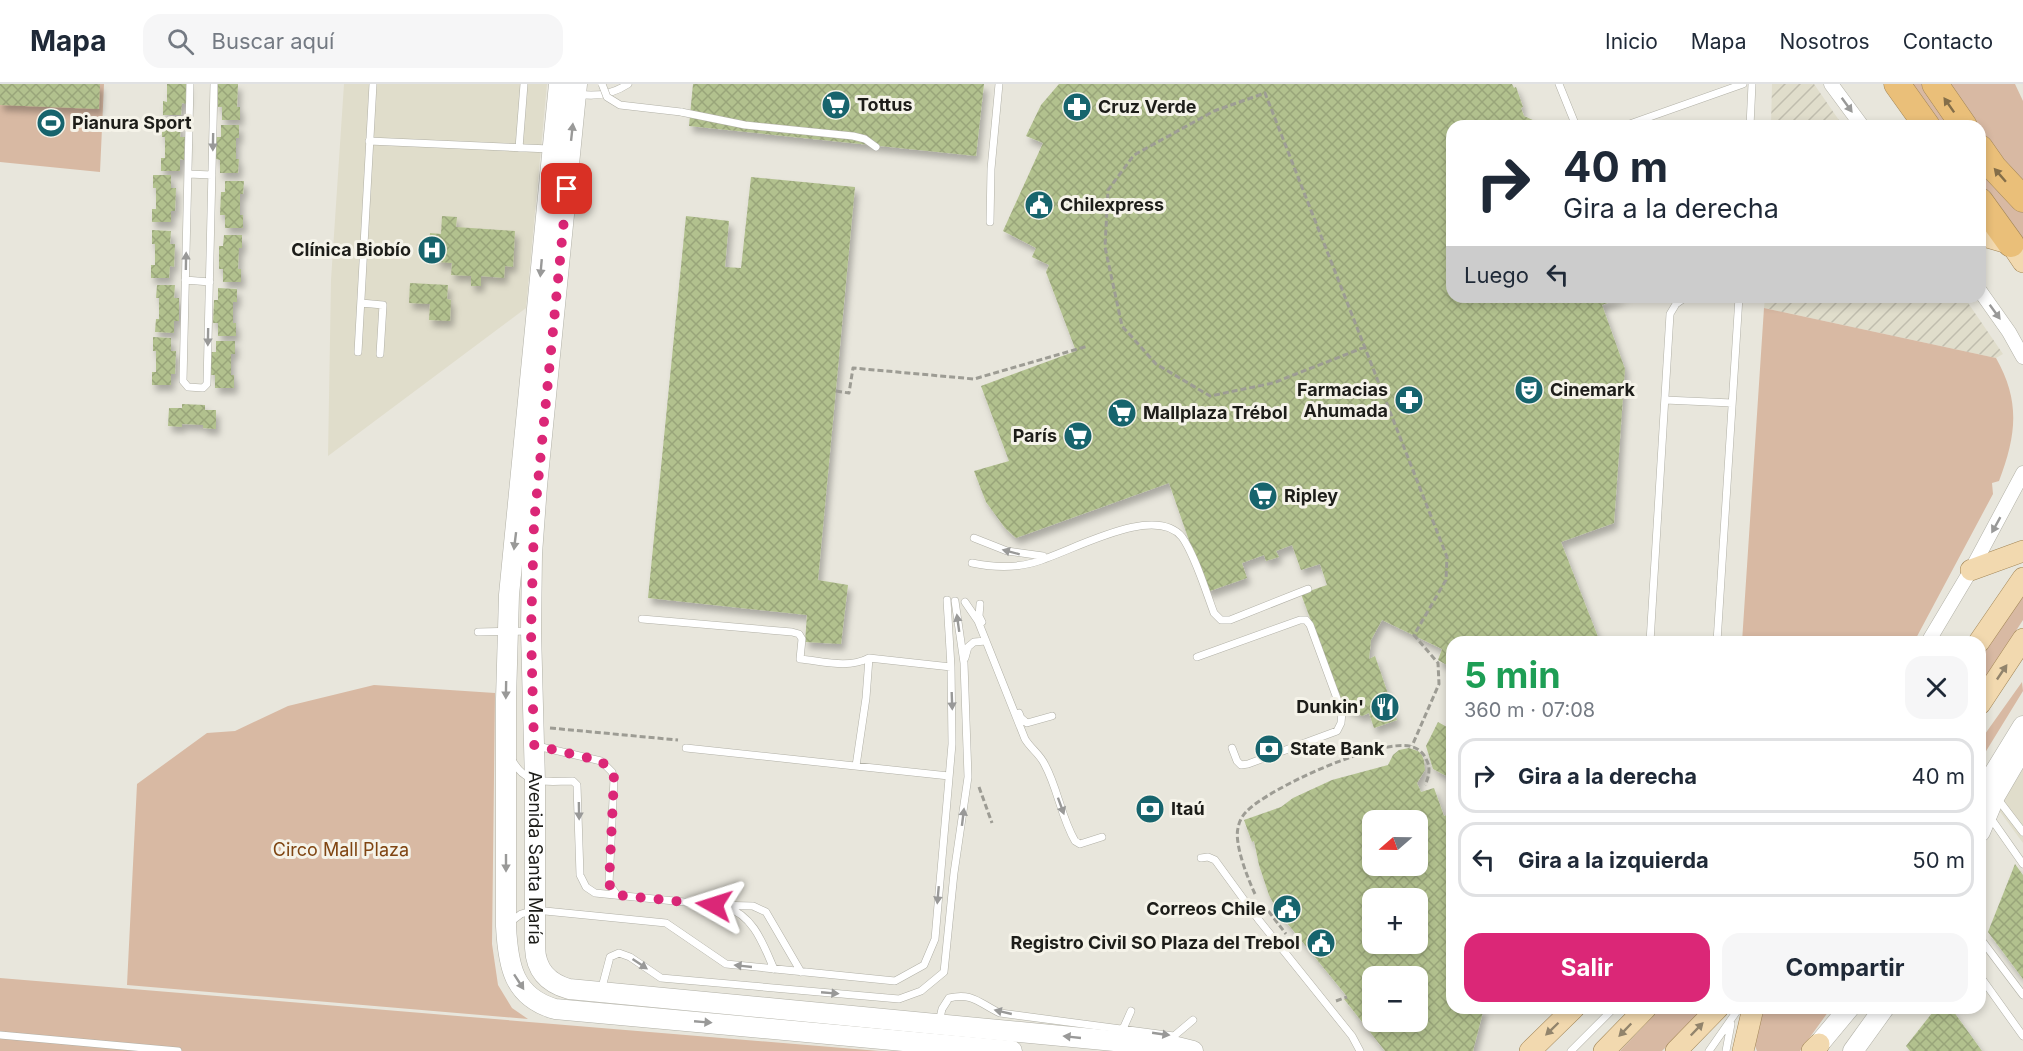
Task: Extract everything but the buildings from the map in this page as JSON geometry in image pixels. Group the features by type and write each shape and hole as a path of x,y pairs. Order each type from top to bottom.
{"highway":[{"path":"1897,84 1923,120"},
{"path":"1935,84 1960,120"},
{"path":"1986,156 2023,199"},
{"path":"1986,209 2017,253"}],"main road":[{"name":"Avenida Santa María","path":"571,87 552,150 509,595 506,926 508,958 516,981 538,1002 555,1009 1012,1051"},
{"name":"Avenida Santa María","path":"571,87 532,554 535,910 536,956 541,970 553,983 560,986 600,993 1177,1047 1193,1051"},
{"path":"1986,238 2017,253"},
{"path":"1971,570 2023,551"},
{"path":"1983,636 2023,578"},
{"path":"1986,695 2023,639"},
{"path":"1986,803 2023,726"},
{"path":"1986,803 2023,748"},
{"path":"1530,1051 1568,1014"},
{"path":"1604,1051 1640,1014"},
{"path":"1740,1050 1751,1014"},
{"path":"1816,1049 1844,1014"},
{"path":"1858,1046 1880,1014"},
{"path":"1676,1051 1724,1015"}],"street":[{"path":"1832,84 1858,120"},
{"path":"1986,299 2023,357"},
{"path":"1932,636 1971,570 2023,473"}],"lane":[{"path":"190,84 183,381 188,387 203,388 207,384 214,84"},
{"path":"358,352 373,84"},
{"path":"519,148 524,84"},
{"path":"602,84 607,97 620,105 681,112 745,125 853,136 865,139 876,147"},
{"path":"571,87 599,95 628,84"},
{"path":"990,222 991,169 999,84"},
{"path":"1559,84 1574,120"},
{"path":"1640,120 1727,87 1743,84"},
{"path":"1750,120 1752,84"},
{"path":"369,141 552,150"},
{"path":"188,174 212,175"},
{"path":"185,280 210,282"},
{"path":"361,303 383,305 380,354"},
{"path":"1650,636 1670,314 1677,303"},
{"path":"1717,636 1739,303"},
{"path":"1665,400 1732,403"},
{"path":"972,563 1004,566 1031,563 1134,526 1159,524 1180,536 1188,548 1214,613 1221,620 1230,620 1308,590"},
{"path":"974,538 1006,551 1035,557 1051,556"},
{"path":"506,926 520,914 535,910 666,923 726,964 896,981 924,965 935,939 952,744 951,601 964,663 968,777 954,873 944,972 921,991 899,999 661,978 630,957 619,953 610,957 600,993"},
{"path":"965,602 978,621 1025,739 1046,765 1075,841 1080,844 1102,837"},
{"path":"980,604 979,616 1021,718 1027,723 1052,716"},
{"path":"642,619 792,632 799,634 802,639 800,659 851,664 860,663 869,658 951,667"},
{"path":"1197,657 1300,620 1306,620 1310,625 1342,712 1337,732 1248,764 1241,765 1232,748"},
{"path":"478,632 531,632"},
{"path":"964,663 968,647 974,642 986,640"},
{"path":"856,766 866,698 869,658"},
{"path":"534,745 601,761 612,772 614,778 609,884 617,895"},
{"path":"686,748 949,776"},
{"path":"506,749 520,772 535,782 573,781 577,785 580,875 586,888 595,892 617,895 714,905 753,906 766,912 801,972"},
{"path":"1986,803 2023,832"},
{"path":"1986,803 2023,864"},
{"path":"1201,858 1208,856 1215,860 1258,919 1352,1036 1360,1051"},
{"path":"714,905 744,915 756,930 774,969"},
{"path":"1986,946 2023,995"},
{"path":"1986,984 2023,1036"},
{"path":"939,1024 942,1009 949,998 961,995 975,998 988,1008 1000,1013 1174,1036 1193,1020"},
{"path":"1123,1029 1131,1011"},
{"path":"1572,1051 1608,1014"},
{"path":"1724,1015 1740,1050"},
{"path":"1709,1051 1724,1015"},
{"path":"0,1035 178,1051"}],"path":[{"path":"1365,347 1273,383 1210,396 1156,364 1122,326 1104,247 1108,190 1134,155 1214,111 1265,93 1365,347 1447,557 1446,580 1414,635 1438,663 1439,684 1412,746"},
{"path":"836,391 849,393 853,368 974,379 1088,346"},
{"path":"1255,895 1246,876 1237,831 1240,820 1247,811 1279,788 1340,761 1387,746 1412,746 1420,750 1429,765 1425,785"},
{"path":"976,780 992,824"},
{"path":"1262,902 1287,934"},
{"path":"1336,1002 1347,997"}],"shaded area":[{"name":"Clínica Biobío","path":"344,84 547,84 526,308 328,456 331,280"},
{"path":"1772,84 1814,84 1839,120 1771,120"},
{"path":"1764,303 1968,303 2003,354 1996,358 1764,308"},
{"path":"2023,769 2023,843 1998,809"}],"green space":[{"name":"Pianura Sport","path":"0,84 104,84 100,172 0,162"},
{"path":"1908,84 1925,84 1950,120 1934,120"},
{"path":"1945,84 2015,84 2023,101 2023,188 1986,140 1986,120 1971,120"},
{"path":"1986,169 2023,210 2023,246 1986,194"},
{"path":"1764,308 1996,358 2004,374 2012,404 2012,434 2005,465 1999,481 1992,483 1993,494 1917,636 1742,636"},
{"path":"2023,597 2023,620 1986,677 1986,648"},
{"path":"2022,682 2023,691 1986,751 1986,733"},
{"name":"Circo Mall Plaza","path":"374,685 495,693 492,944 498,985 512,1008 528,1019 127,985 137,784 207,733 235,731 288,706"},
{"path":"0,978 879,1051 0,1051"},
{"path":"1655,1014 1699,1014 1662,1051 1620,1051"},
{"path":"1763,1014 1827,1014 1800,1051 1757,1051 1754,1040 1758,1023"}],"place":[{"name":"Tottus","path":"836,105"},
{"name":"Cruz Verde","path":"1077,107"},
{"name":"Pianura Sport","path":"51,123"},
{"name":"Chilexpress","path":"1039,205"},
{"name":"Clínica Biobío","path":"432,250"},
{"name":"Cinemark","path":"1529,390"},
{"name":"Farmacias Ahumada","path":"1409,400"},
{"name":"Mallplaza Trébol","path":"1122,413"},
{"name":"París","path":"1078,436"},
{"name":"Ripley","path":"1263,496"},
{"name":"Dunkin'","path":"1385,707"},
{"name":"State Bank","path":"1269,749"},
{"name":"Itaú","path":"1150,809"},
{"name":"Correos Chile","path":"1287,909"},
{"name":"Registro Civil SO Plaza del Trebol","path":"1321,943"}],"route":[{"path":"567,189 532,554 531,632 534,745 601,761 612,772 614,778 609,884 617,895 714,905"}]}
